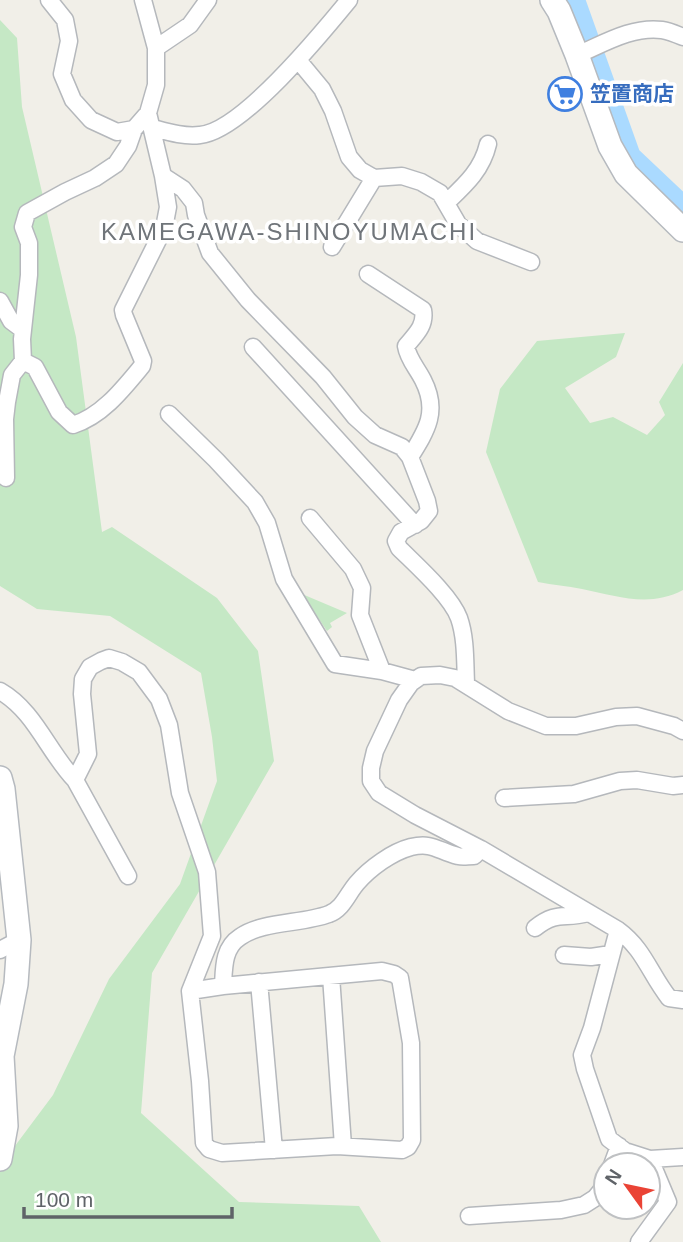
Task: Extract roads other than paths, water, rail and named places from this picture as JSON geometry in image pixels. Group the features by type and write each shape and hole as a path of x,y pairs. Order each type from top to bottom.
{"street":[{"path":"49,0 65,20 69,41 62,74 73,100 91,120 117,132 134,129 150,121"},
{"path":"23,361 35,367 59,412 73,425 114,399 142,366 143,361 124,310 164,228 168,207 150,121 156,85 156,48 143,0"},
{"path":"156,48 190,25 208,0"},
{"path":"150,121 177,134 202,135 220,128 262,96 298,60 349,0"},
{"path":"552,0 580,53 610,146 626,174 683,230"},
{"path":"580,53 631,32 664,30 683,37"},
{"path":"298,60 322,89 333,111 349,157 360,170 374,178 402,176 421,182 440,193 458,224 477,241 531,262"},
{"path":"6,478 7,402 12,375 23,361 29,275 29,243 23,227 27,213 95,178 116,164 128,146 134,129"},
{"path":"446,203 474,176 485,158 488,144"},
{"path":"163,176 183,189 194,203 210,253 248,300 323,377 355,417 375,435 402,447 410,457 429,511 421,521 401,532 396,541 399,548 451,603 459,619 465,648 466,683"},
{"path":"332,247 374,178"},
{"path":"368,274 423,310 425,319 406,346 407,354 425,382 431,406 427,430 410,457"},
{"path":"0,301 11,321 23,331"},
{"path":"253,347 415,525"},
{"path":"169,415 255,502 267,523 285,579 335,664 382,671 415,680"},
{"path":"310,518 353,569 362,588 360,615 382,671"},
{"path":"75,780 88,754 83,679 90,667 101,661 109,658 122,662 139,672 159,699 169,725 180,793 207,872 212,936 190,991 204,1143 209,1149 222,1153 343,1146 402,1150 408,1147 412,1140 411,1043 400,978 382,971 190,991"},
{"path":"683,731 638,716 616,717 576,726 546,726 508,711 455,678 421,676 411,683 399,700 375,751 371,768 371,781 379,793 481,849 631,939 669,998 683,1000"},
{"path":"0,691 11,697 39,729 63,769 75,780 128,876"},
{"path":"504,798 574,794 620,781 683,785"},
{"path":"0,1159 6,1126 1,1056 16,984 10,945 1,786"},
{"path":"223,986 224,960 239,937 255,930 330,914 341,906 367,872 409,848 428,845 460,857 474,856 481,849"},
{"path":"535,928 553,916 575,917 588,913"},
{"path":"618,930 592,1028 582,1055 609,1139 624,1151"},
{"path":"564,955 591,957 611,954"},
{"path":"331,976 343,1146"},
{"path":"259,982 274,1150"},
{"path":"616,1151 618,1146"},
{"path":"662,1159 683,1157"},
{"path":"662,1188 668,1202 662,1210"},
{"path":"469,1216 561,1210 592,1200"},
{"path":"639,1242 654,1221"}],"waterway":[{"path":"573,0 629,157 683,208"}],"place":[{"name":"笠置商店","path":"565,94"}],"district":[{"name":"KAMEGAWA-SHINOYUMACHI","path":"289,232"}]}
